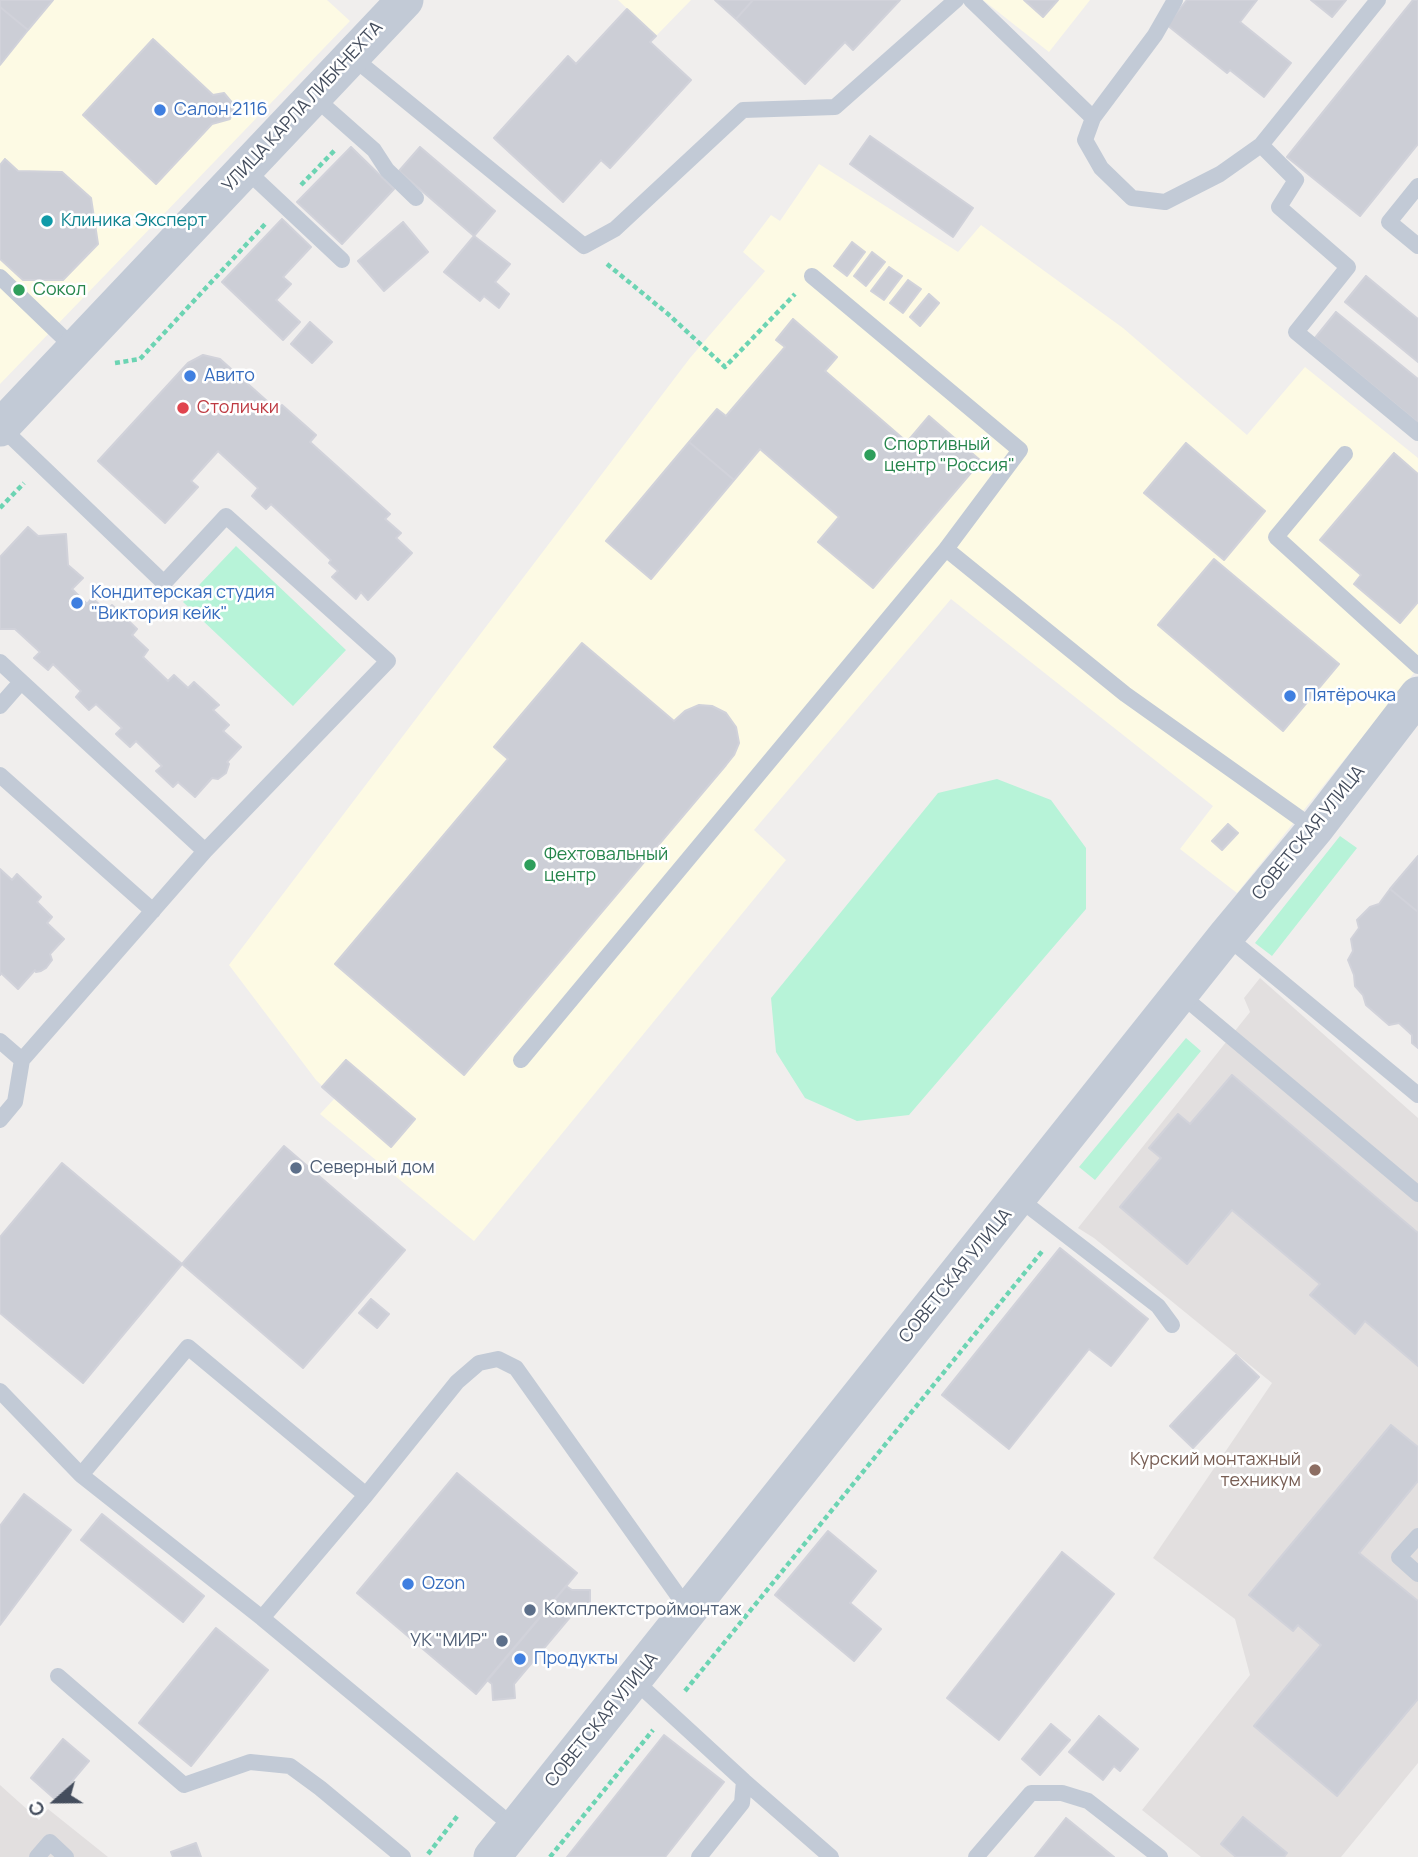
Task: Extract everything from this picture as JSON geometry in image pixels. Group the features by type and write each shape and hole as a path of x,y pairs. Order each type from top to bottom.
{"street":[{"name":"УЛИЦА КАРЛА ЛИБКНЕХТА","path":"1,428 405,0"},
{"name":"СОВЕТСКАЯ УЛИЦА","path":"492,1857 1226,936 1315,829 1418,695"}],"lane":[{"path":"351,56 584,246 615,229 743,110 835,107 956,0"},
{"path":"971,0 1093,118"},
{"path":"1175,0 1155,35 1093,118 1085,140 1101,168 1132,198 1165,202 1220,174 1261,145 1378,0"},
{"path":"313,96 374,150 387,170 416,198"},
{"path":"1261,145 1296,180 1279,207 1348,267 1296,332 1418,433"},
{"path":"245,169 342,260"},
{"path":"1418,186 1388,222 1418,246"},
{"path":"521,1060 946,549 1020,450 812,276"},
{"path":"0,277 75,349"},
{"path":"0,1119 15,1102 22,1060 205,851 388,661 226,516 164,583 1,428"},
{"path":"1345,454 1276,537 1418,666"},
{"path":"946,549 1125,694 1315,829"},
{"path":"0,662 205,851"},
{"path":"0,706 22,682"},
{"path":"0,775 153,911"},
{"path":"1226,936 1418,1095"},
{"path":"1180,994 1418,1194"},
{"path":"0,1041 22,1060"},
{"path":"1018,1198 1158,1306 1172,1325"},
{"path":"81,1475 188,1347 366,1495"},
{"path":"262,1618 457,1382 479,1363 498,1359 516,1368 689,1611"},
{"path":"0,1391 81,1475 262,1618 515,1828"},
{"path":"1418,1536 1399,1557 1418,1573"},
{"path":"58,1676 184,1785 250,1762 290,1766 403,1857"},
{"path":"634,1680 831,1857"},
{"path":"699,1857 742,1803 744,1781"},
{"path":"976,1857 1031,1793 1062,1793 1088,1801 1160,1857"},
{"path":"37,1857 50,1842 66,1857"}],"path":[{"path":"106,372 116,362 140,359 353,131"},
{"path":"584,246 668,314 726,367 812,276"},
{"path":"550,1857 1059,1230"},
{"path":"426,1857 474,1794"}],"shaded area":[{"path":"0,0 327,0 350,21 0,384"},
{"path":"618,0 691,0 656,36"},
{"path":"983,0 1090,0 1049,52"},
{"path":"819,164 958,252 981,225 1123,328 1247,435 1305,367 1418,458 1418,668 1237,893 1180,849 1213,806 951,599 754,830 786,860 474,1241 320,1114 335,1098 316,1080 229,965 690,358 765,271 743,252 771,215 780,221"},
{"name":"Курский монтажный техникум","path":"1260,978 1418,1118 1418,1763 1341,1857 1201,1857 1142,1810 1250,1675 1235,1619 1153,1558 1272,1383 1094,1238 1078,1228 1250,1012 1244,998"},
{"path":"0,1785 39,1820 48,1809 108,1857 0,1857"}],"green space":[{"path":"236,546 346,650 293,706 183,602"},
{"path":"997,779 1051,800 1086,848 1086,909 909,1115 857,1121 805,1098 776,1052 771,998 938,793"},
{"path":"1340,836 1357,848 1272,956 1255,943"},
{"path":"1186,1038 1201,1051 1095,1180 1079,1167"}],"building":[{"path":"0,0 53,0 28,30 0,7"},
{"path":"715,0 753,0 736,19"},
{"path":"753,0 900,0 853,50 845,42 805,84 736,19"},
{"path":"1024,0 1058,0 1043,17"},
{"path":"1187,0 1257,0 1240,22 1291,63 1264,97 1230,70 1227,73 1167,25"},
{"path":"1311,0 1346,0 1332,17"},
{"path":"1413,0 1418,0 1418,144 1360,216 1287,157"},
{"path":"0,7 28,30 0,65"},
{"path":"627,9 656,36 650,42 691,80 610,168 601,160 563,202 494,138 568,56 576,64"},
{"name":"Салон 2116","path":"153,39 213,95 224,93 234,105 230,119 212,124 156,184 83,115"},
{"path":"870,136 973,208 953,237 850,164"},
{"path":"351,147 394,189 342,244 297,202"},
{"path":"420,147 495,211 474,236 399,171"},
{"name":"Клиника Эксперт","path":"5,159 18,171 62,172 91,198 98,244 63,280 23,280 0,259 0,165"},
{"path":"282,219 311,247 283,277 291,284 276,300 300,322 283,340 222,282"},
{"path":"403,222 428,252 384,291 358,261"},
{"path":"474,236 510,264 495,282 509,294 499,308 484,296 480,301 444,272"},
{"path":"852,242 865,252 847,276 834,266"},
{"path":"872,252 885,262 866,286 854,276"},
{"path":"889,267 902,276 884,300 871,291"},
{"path":"1366,276 1418,319 1418,362 1345,302"},
{"path":"908,280 921,289 903,313 890,303"},
{"path":"929,294 939,303 920,326 910,317"},
{"path":"1336,312 1418,379 1418,423 1315,338"},
{"name":"Спортивный центр \"Россия\"","path":"793,319 837,357 825,371 907,442 929,416 981,461 873,588 818,542 839,517 760,449 734,480 689,442 717,409 726,416 785,347 776,340"},
{"path":"310,322 332,342 312,363 291,344"},
{"path":"203,355 220,359 277,410 282,405 316,435 310,442 390,514 385,519 401,533 396,538 412,553 368,600 361,592 356,599 332,577 338,571 329,563 331,560 271,504 266,509 252,496 258,488 218,451 191,481 198,487 165,523 98,461 188,363"},
{"path":"689,442 734,480 651,579 606,541"},
{"path":"1186,443 1265,511 1224,560 1144,493"},
{"path":"1394,453 1418,474 1418,602 1400,623 1354,584 1361,575 1320,540"},
{"path":"28,527 38,536 66,534 68,565 83,578 72,589 87,604 92,598 107,611 112,605 137,629 132,635 148,650 143,657 168,681 174,675 188,688 194,682 219,705 213,710 229,725 223,731 241,747 227,762 229,764 226,773 218,779 212,778 195,797 178,782 173,787 156,771 162,766 136,741 130,747 116,734 122,728 96,704 89,710 76,697 81,691 53,664 48,670 34,658 40,652 15,629 0,629 0,557"},
{"path":"1214,559 1339,664 1283,731 1158,625"},
{"name":"Фехтовальный центр","path":"582,643 674,721 685,711 699,705 712,706 726,713 736,727 739,743 726,765 464,1075 335,964 508,759 494,747"},
{"path":"1228,824 1238,833 1222,850 1212,841"},
{"path":"1418,856 1418,912 1390,889"},
{"path":"0,869 12,880 17,874 41,897 37,902 52,917 47,923 64,939 50,954 52,960 46,968 36,972 35,970 18,989 1,973 0,975"},
{"path":"1390,889 1418,912 1418,1048 1412,1043 1412,1035 1399,1023 1389,1025 1366,1005 1363,995 1355,986 1348,960 1353,951 1351,939 1359,928 1357,920 1370,907 1379,904"},
{"path":"346,1060 415,1119 391,1147 322,1087"},
{"path":"1232,1075 1418,1233 1418,1366 1365,1321 1355,1334 1310,1295 1320,1284 1232,1210 1187,1264 1120,1207 1161,1158 1149,1148 1178,1114 1190,1124"},
{"path":"284,1146 405,1250 303,1368 182,1264"},
{"path":"62,1163 182,1264 83,1383 0,1313 0,1237"},
{"path":"1060,1248 1148,1319 1111,1366 1089,1349 1009,1449 942,1395"},
{"path":"371,1299 389,1314 377,1328 359,1313"},
{"path":"1236,1355 1259,1377 1193,1448 1170,1426"},
{"path":"1391,1425 1418,1447 1418,1481 1359,1553 1418,1601 1418,1699 1337,1796 1254,1726 1321,1645 1298,1625 1293,1631 1249,1595"},
{"path":"457,1473 577,1573 476,1694 357,1593"},
{"path":"24,1494 71,1530 0,1625 0,1526"},
{"path":"102,1514 204,1596 183,1622 81,1540"},
{"path":"828,1531 876,1571 850,1603 881,1629 854,1661 775,1595"},
{"path":"1062,1552 1114,1594 999,1740 947,1698"},
{"path":"566,1586 572,1590 590,1590 590,1610 576,1610 514,1684 515,1698 493,1700 492,1684 487,1680"},
{"path":"216,1628 268,1670 191,1766 139,1723"},
{"path":"1099,1716 1138,1749 1120,1771 1114,1766 1103,1780 1069,1752"},
{"path":"1051,1724 1070,1740 1040,1775 1022,1759"},
{"path":"664,1735 724,1782 665,1857 567,1857"},
{"path":"63,1739 89,1761 56,1800 31,1778"},
{"path":"1243,1817 1287,1853 1284,1857 1236,1857 1221,1844"},
{"path":"1066,1818 1114,1857 1035,1857"},
{"path":"196,1843 201,1857 173,1857 171,1852"}],"place":[{"name":"Салон 2116","path":"160,110"},
{"name":"Клиника Эксперт","path":"47,221"},
{"name":"Сокол","path":"19,290"},
{"name":"Авито","path":"190,376"},
{"name":"Столички","path":"183,408"},
{"name":"Спортивный центр \"Россия\"","path":"870,455"},
{"name":"Кондитерская студия \"Виктория кейк\"","path":"77,603"},
{"name":"Пятёрочка","path":"1290,696"},
{"name":"Фехтовальный центр","path":"530,865"},
{"name":"Северный дом","path":"296,1168"},
{"name":"Курский монтажный техникум","path":"1315,1470"},
{"name":"Ozon","path":"408,1584"},
{"name":"Комплектстроймонтаж","path":"530,1610"},
{"name":"УК \"МИР\"","path":"502,1641"},
{"name":"Продукты","path":"520,1659"}]}
